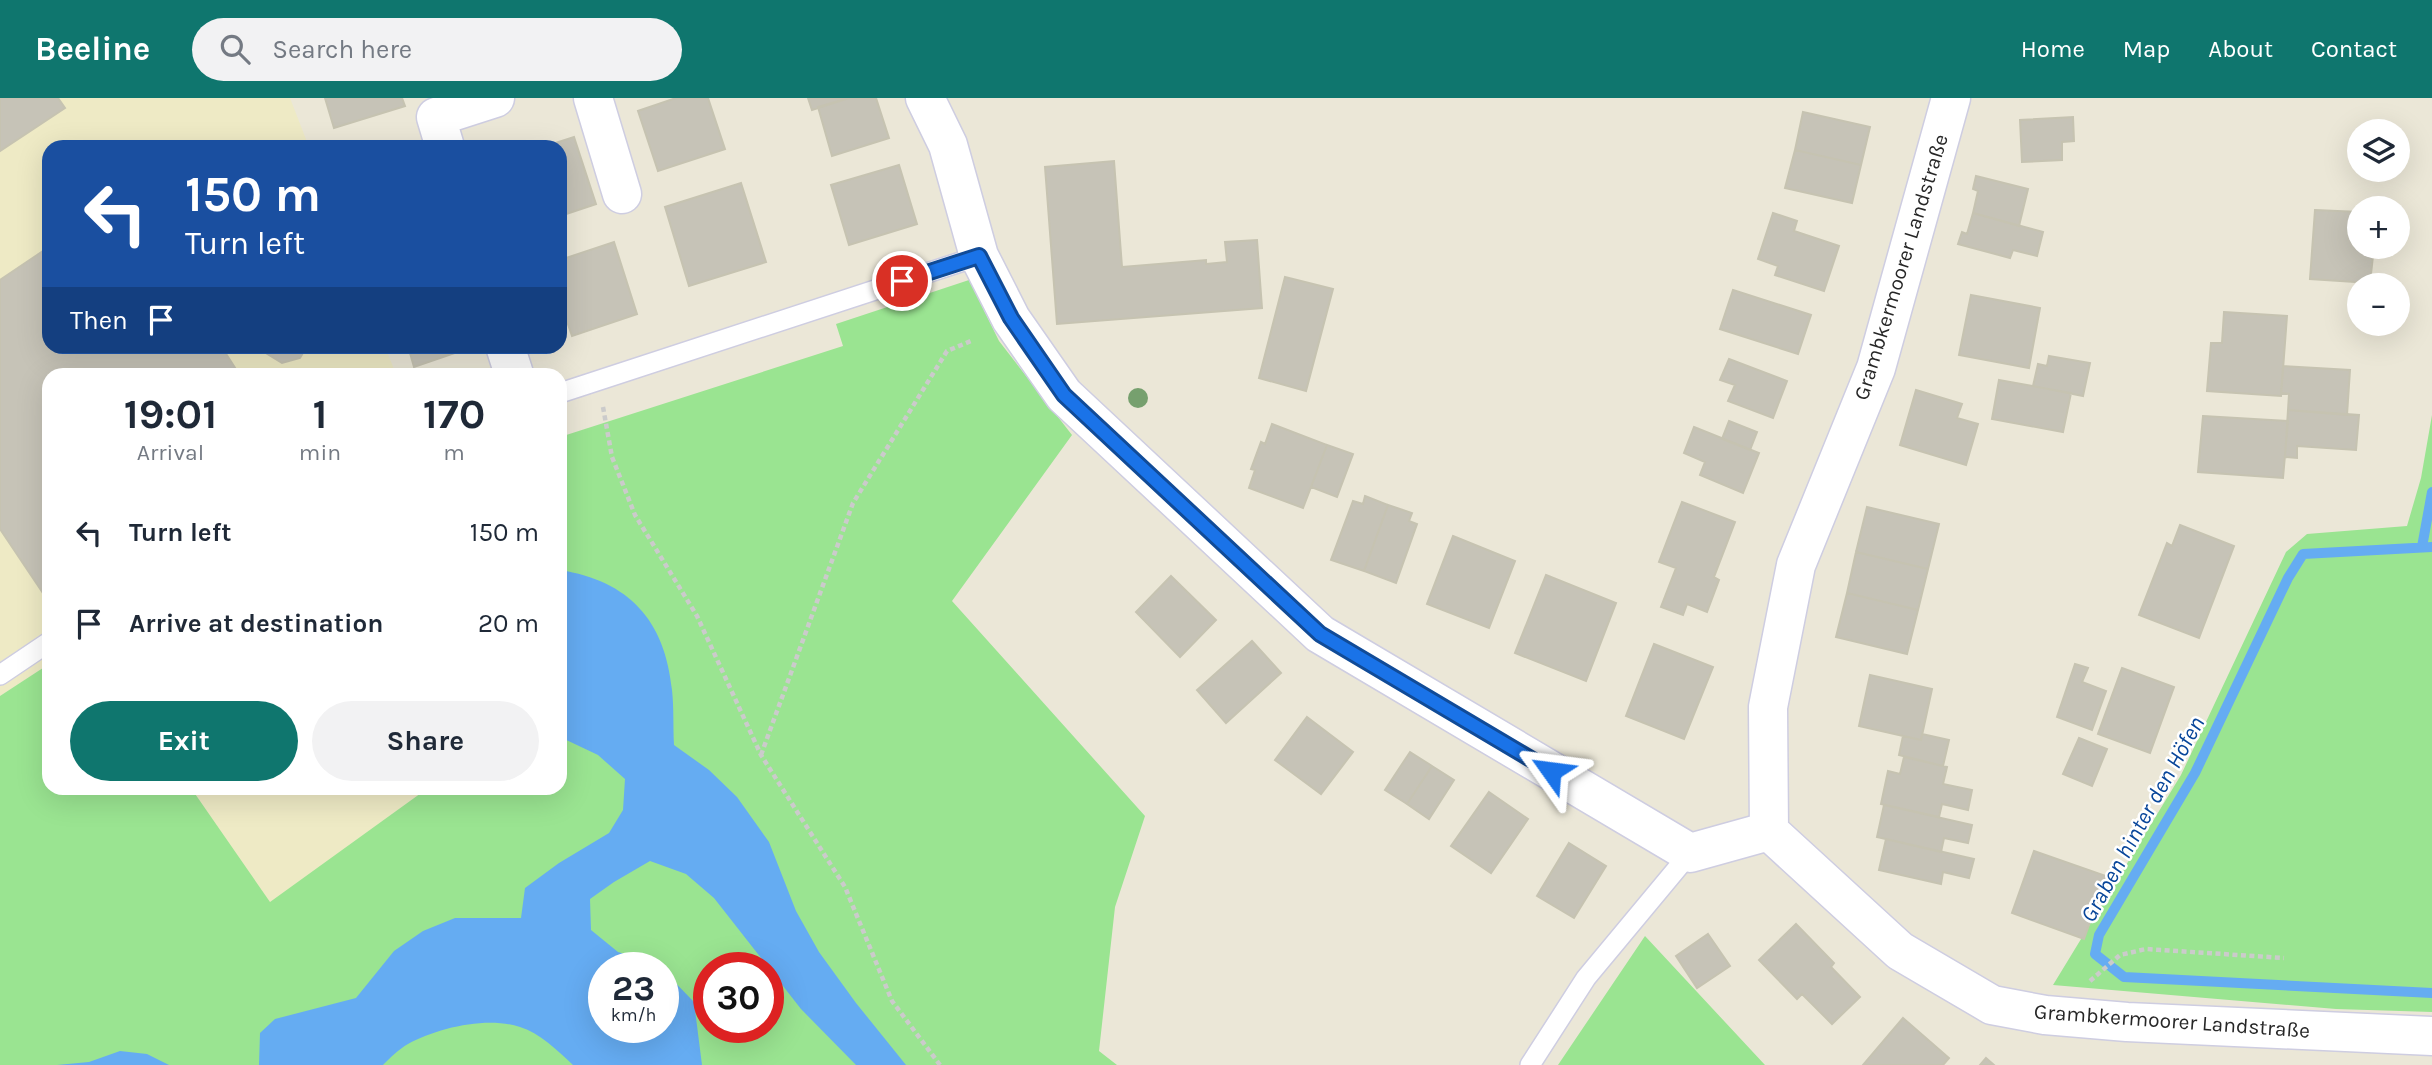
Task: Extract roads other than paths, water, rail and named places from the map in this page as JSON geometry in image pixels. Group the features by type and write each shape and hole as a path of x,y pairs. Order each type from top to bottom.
{"street":[{"path":"443,140 436,117 495,98"},
{"path":"593,98 622,194"},
{"path":"925,98 948,145 979,256 1011,318 1064,395 1320,634 1690,853 1769,831"},
{"name":"Grambkermoorer Landstraße","path":"1951,98 1875,368 1796,565 1768,707 1769,831 1900,951 1992,1005 2045,1015 2127,1022 2432,1036"}],"lane":[{"path":"567,391 979,256"},
{"path":"0,675 42,647"},
{"path":"1530,1065 1586,978 1690,853"}],"water":[{"path":"567,571 584,575 624,594 652,624 668,665 673,697 674,745 709,770 737,797 769,842 796,911 819,952 906,1065 856,1065 801,1009 784,987 784,952 756,952 714,898 686,874 650,861 590,899 591,930 618,952 588,952 588,1043 679,1043 679,987 693,1001 693,1043 699,1043 702,1065 573,1065 548,1043 520,1027 478,1023 420,1038 405,1046 383,1065 259,1065 260,1033 275,1019 356,998 394,951 423,931 455,918 521,918 525,888 559,863 609,833 623,810 625,779 598,755 567,740"},
{"path":"120,1051 147,1054 169,1065 57,1065 89,1062"}],"waterway":[{"name":"Graben hinter den Höfen","path":"2422,547 2432,492"},
{"name":"Graben hinter den Höfen","path":"2432,547 2303,554 2288,578 2195,773 2099,935 2095,954 2124,977 2432,993"}]}
